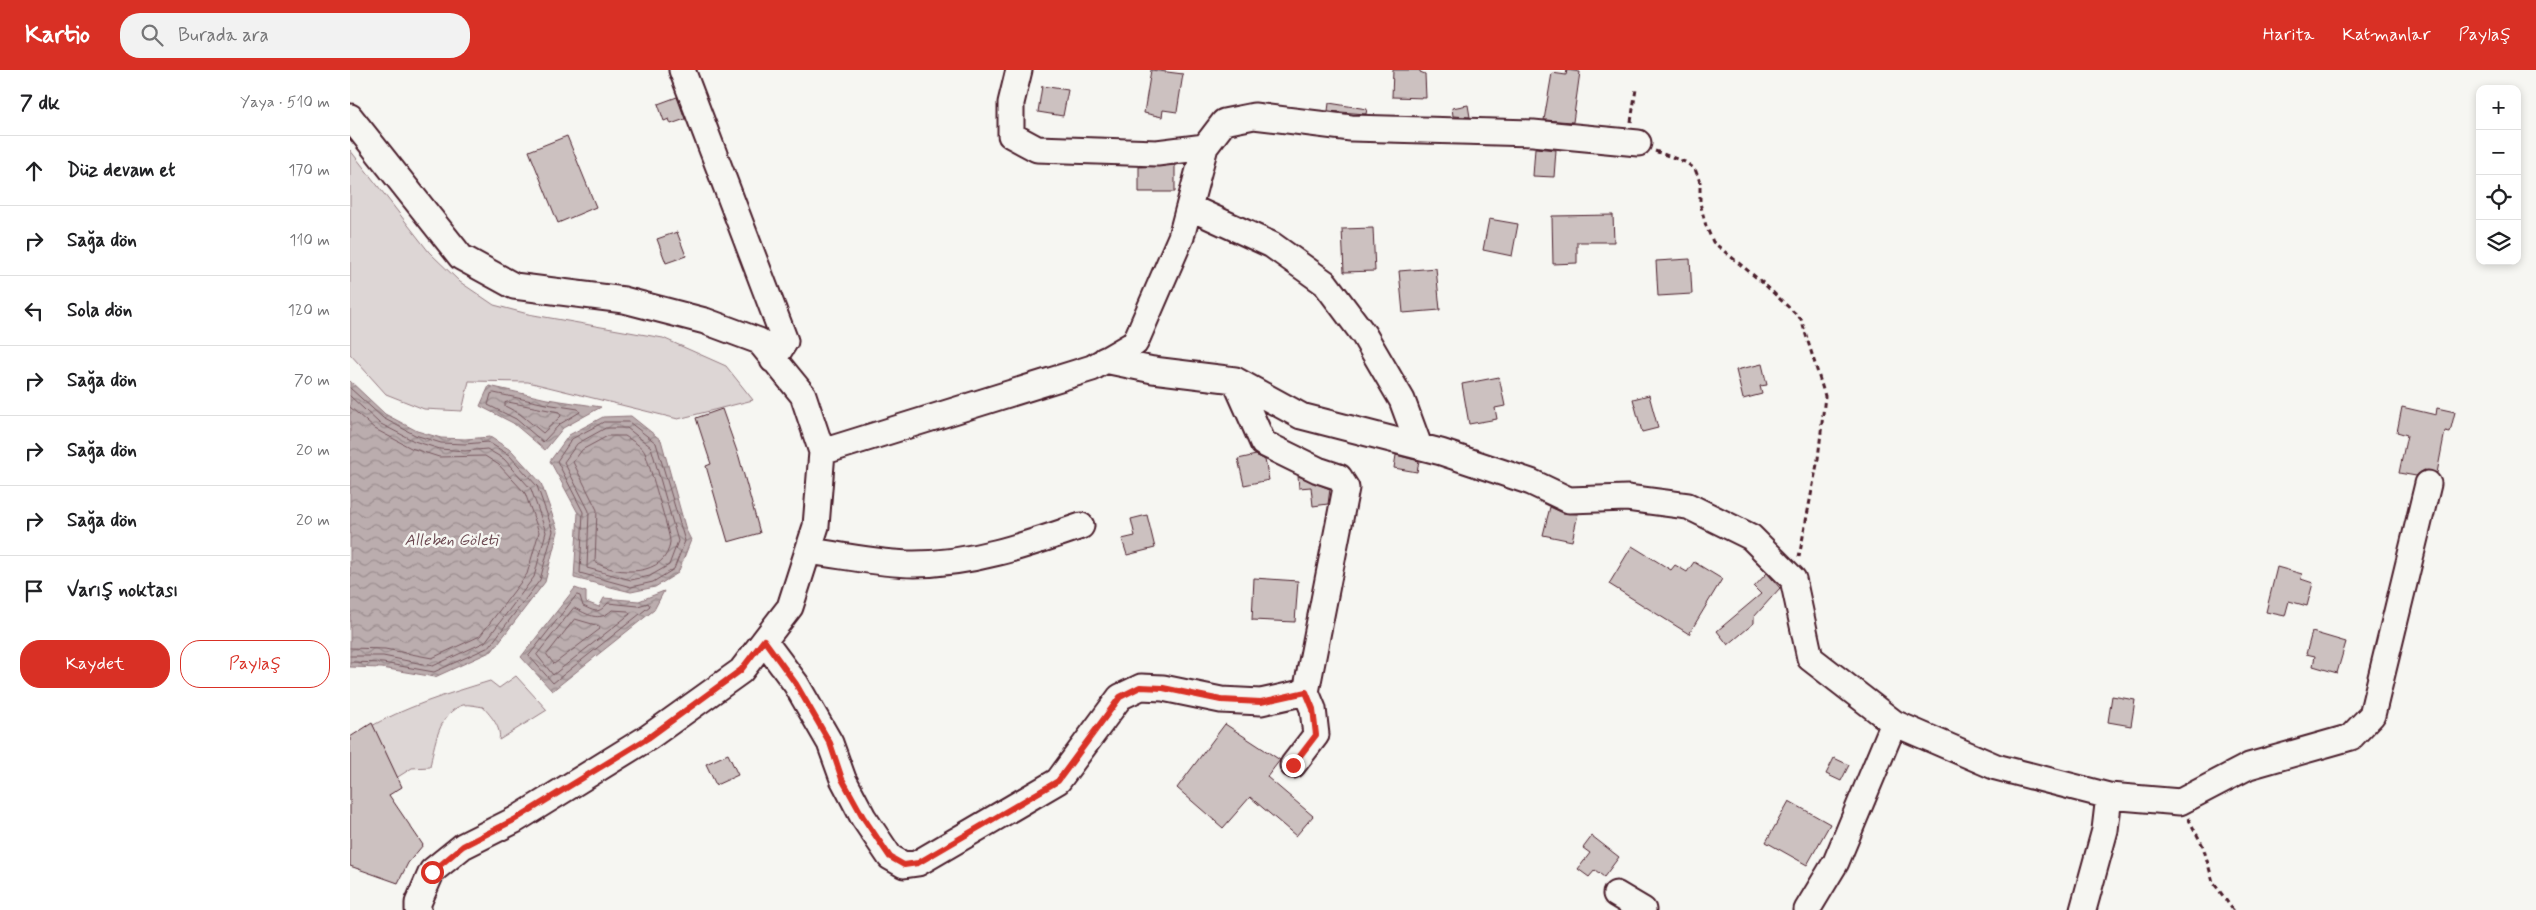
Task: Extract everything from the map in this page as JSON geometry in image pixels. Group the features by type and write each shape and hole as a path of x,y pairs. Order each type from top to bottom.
{"street":[{"path":"682,70 785,341 773,360"},
{"path":"1019,70 1010,103 1010,135 1037,149 1157,154 1205,147"},
{"path":"822,452 1092,368 1135,343 1181,237 1205,147 1224,122 1254,116 1351,128 1533,133 1638,144"},
{"path":"350,117 461,256 514,286 624,300 705,321 759,341 803,395 822,452 816,526 790,607 741,670 648,738 514,820 463,846 432,872 418,903 418,910"},
{"path":"1189,207 1272,245 1325,283 1364,335 1402,400 1419,446"},
{"path":"1105,360 1153,370 1235,380 1301,416 1419,446 1531,482 1569,500 1627,498 1688,506 1751,537 1793,579 1810,658 1894,723 1996,767 2109,796 2180,802 2249,766 2352,737 2372,715 2428,484"},
{"path":"1235,380 1263,443 1318,470 1339,477 1346,488 1306,692 1313,709 1316,735 1293,765"},
{"path":"808,551 913,564 965,560 1011,550 1081,526"},
{"path":"764,640 796,684 830,743 842,779 863,817 890,857 904,865 918,863 1058,781 1120,697 1140,687 1163,688 1221,700 1261,702 1306,692"},
{"path":"1807,910 1836,862 1894,723"},
{"path":"2083,910 2105,830 2109,796"},
{"path":"1616,894 1642,910"}],"path":[{"path":"1636,89 1630,121 1638,144 1685,162 1695,169 1700,182 1700,203 1706,226 1713,242 1763,283 1801,319 1825,396 1818,459 1807,522 1793,579"},
{"path":"2180,802 2203,846 2213,882 2233,910"}],"shaded area":[{"path":"350,150 429,252 460,282 494,305 528,314 663,338 726,366 753,400 678,419 528,382 469,381 462,411 424,409 386,394 350,354"},
{"path":"516,676 547,710 499,740 499,731 483,707 463,705 455,709 443,722 436,740 430,767 412,768 393,780 366,729 426,702 490,681 499,688"}],"water":[{"name":"Alleben Göleti","path":"350,381 385,414 417,431 441,438 490,437 512,451 541,483 558,531 545,582 492,651 435,677 382,668 350,667"},
{"path":"489,386 547,399 601,407 563,428 545,450 513,423 480,406"},
{"path":"631,416 661,440 686,530 691,540 678,573 655,587 631,592 574,578 578,513 550,461 569,435 603,417"},
{"path":"575,588 586,592 586,602 599,607 604,598 639,601 664,591 654,610 552,691 521,657"}],"building":[{"path":"1151,70 1183,74 1177,112 1163,110 1162,117 1144,113"},
{"path":"1393,70 1420,70 1420,72 1425,74 1426,98 1392,97"},
{"path":"1567,70 1580,72 1573,122 1544,120 1552,73 1566,75"},
{"path":"1042,86 1068,90 1063,116 1038,112"},
{"path":"677,97 685,119 671,124 669,119 664,121 658,104"},
{"path":"1329,103 1367,109 1366,114 1328,111"},
{"path":"1468,105 1470,117 1453,116 1452,108"},
{"path":"567,136 596,207 558,223 529,151"},
{"path":"1535,148 1556,150 1554,177 1533,176"},
{"path":"1175,165 1175,192 1139,192 1139,167"},
{"path":"1613,215 1614,242 1577,242 1577,263 1553,264 1552,216"},
{"path":"1489,219 1518,224 1512,256 1483,250"},
{"path":"1373,228 1375,271 1344,272 1342,229"},
{"path":"677,232 686,256 666,263 657,239"},
{"path":"1690,259 1692,294 1658,296 1656,261"},
{"path":"1436,268 1440,310 1403,313 1399,271"},
{"path":"1762,364 1767,385 1760,386 1762,394 1743,399 1736,370"},
{"path":"1499,377 1505,406 1495,408 1497,419 1469,424 1462,384"},
{"path":"1649,395 1658,428 1642,432 1633,399"},
{"path":"2402,407 2436,415 2437,408 2455,412 2450,432 2445,431 2437,473 2424,470 2416,476 2399,473 2407,435 2397,432"},
{"path":"722,409 739,457 760,533 728,542 706,466 711,464 696,418"},
{"path":"1256,455 1265,460 1269,480 1244,485 1238,459"},
{"path":"1396,455 1419,461 1417,472 1394,468"},
{"path":"1298,476 1330,489 1328,504 1313,506 1311,487 1299,488"},
{"path":"1550,507 1563,513 1578,514 1572,541 1543,535"},
{"path":"1147,515 1155,548 1127,555 1122,539 1135,536 1131,519"},
{"path":"1632,546 1671,570 1675,565 1687,572 1694,562 1722,579 1689,634 1609,584"},
{"path":"2277,567 2302,574 2301,579 2313,583 2307,606 2289,601 2285,616 2266,612"},
{"path":"1767,573 1780,588 1754,617 1754,623 1728,645 1717,631 1761,594 1754,587"},
{"path":"1254,578 1298,581 1295,622 1252,620"},
{"path":"2312,632 2346,642 2337,673 2313,666 2315,656 2306,654"},
{"path":"2112,696 2135,700 2131,726 2108,722"},
{"path":"372,723 402,787 389,795 423,845 408,863 398,883 350,866 350,737"},
{"path":"1225,724 1280,760 1267,777 1313,816 1296,836 1250,797 1223,828 1177,788"},
{"path":"728,754 738,775 716,785 706,764"},
{"path":"1834,758 1849,765 1841,781 1826,774"},
{"path":"1789,801 1830,824 1807,865 1766,842"},
{"path":"1592,836 1619,857 1604,877 1595,870 1589,877 1578,869 1590,853 1583,848"}],"route":[{"path":"432,872 463,846 514,820 648,738 741,670 764,640 796,684 830,743 842,779 863,817 890,857 904,865 918,863 1058,781 1120,697 1140,687 1163,688 1221,700 1261,702 1306,692 1313,709 1316,735 1293,765"}]}
